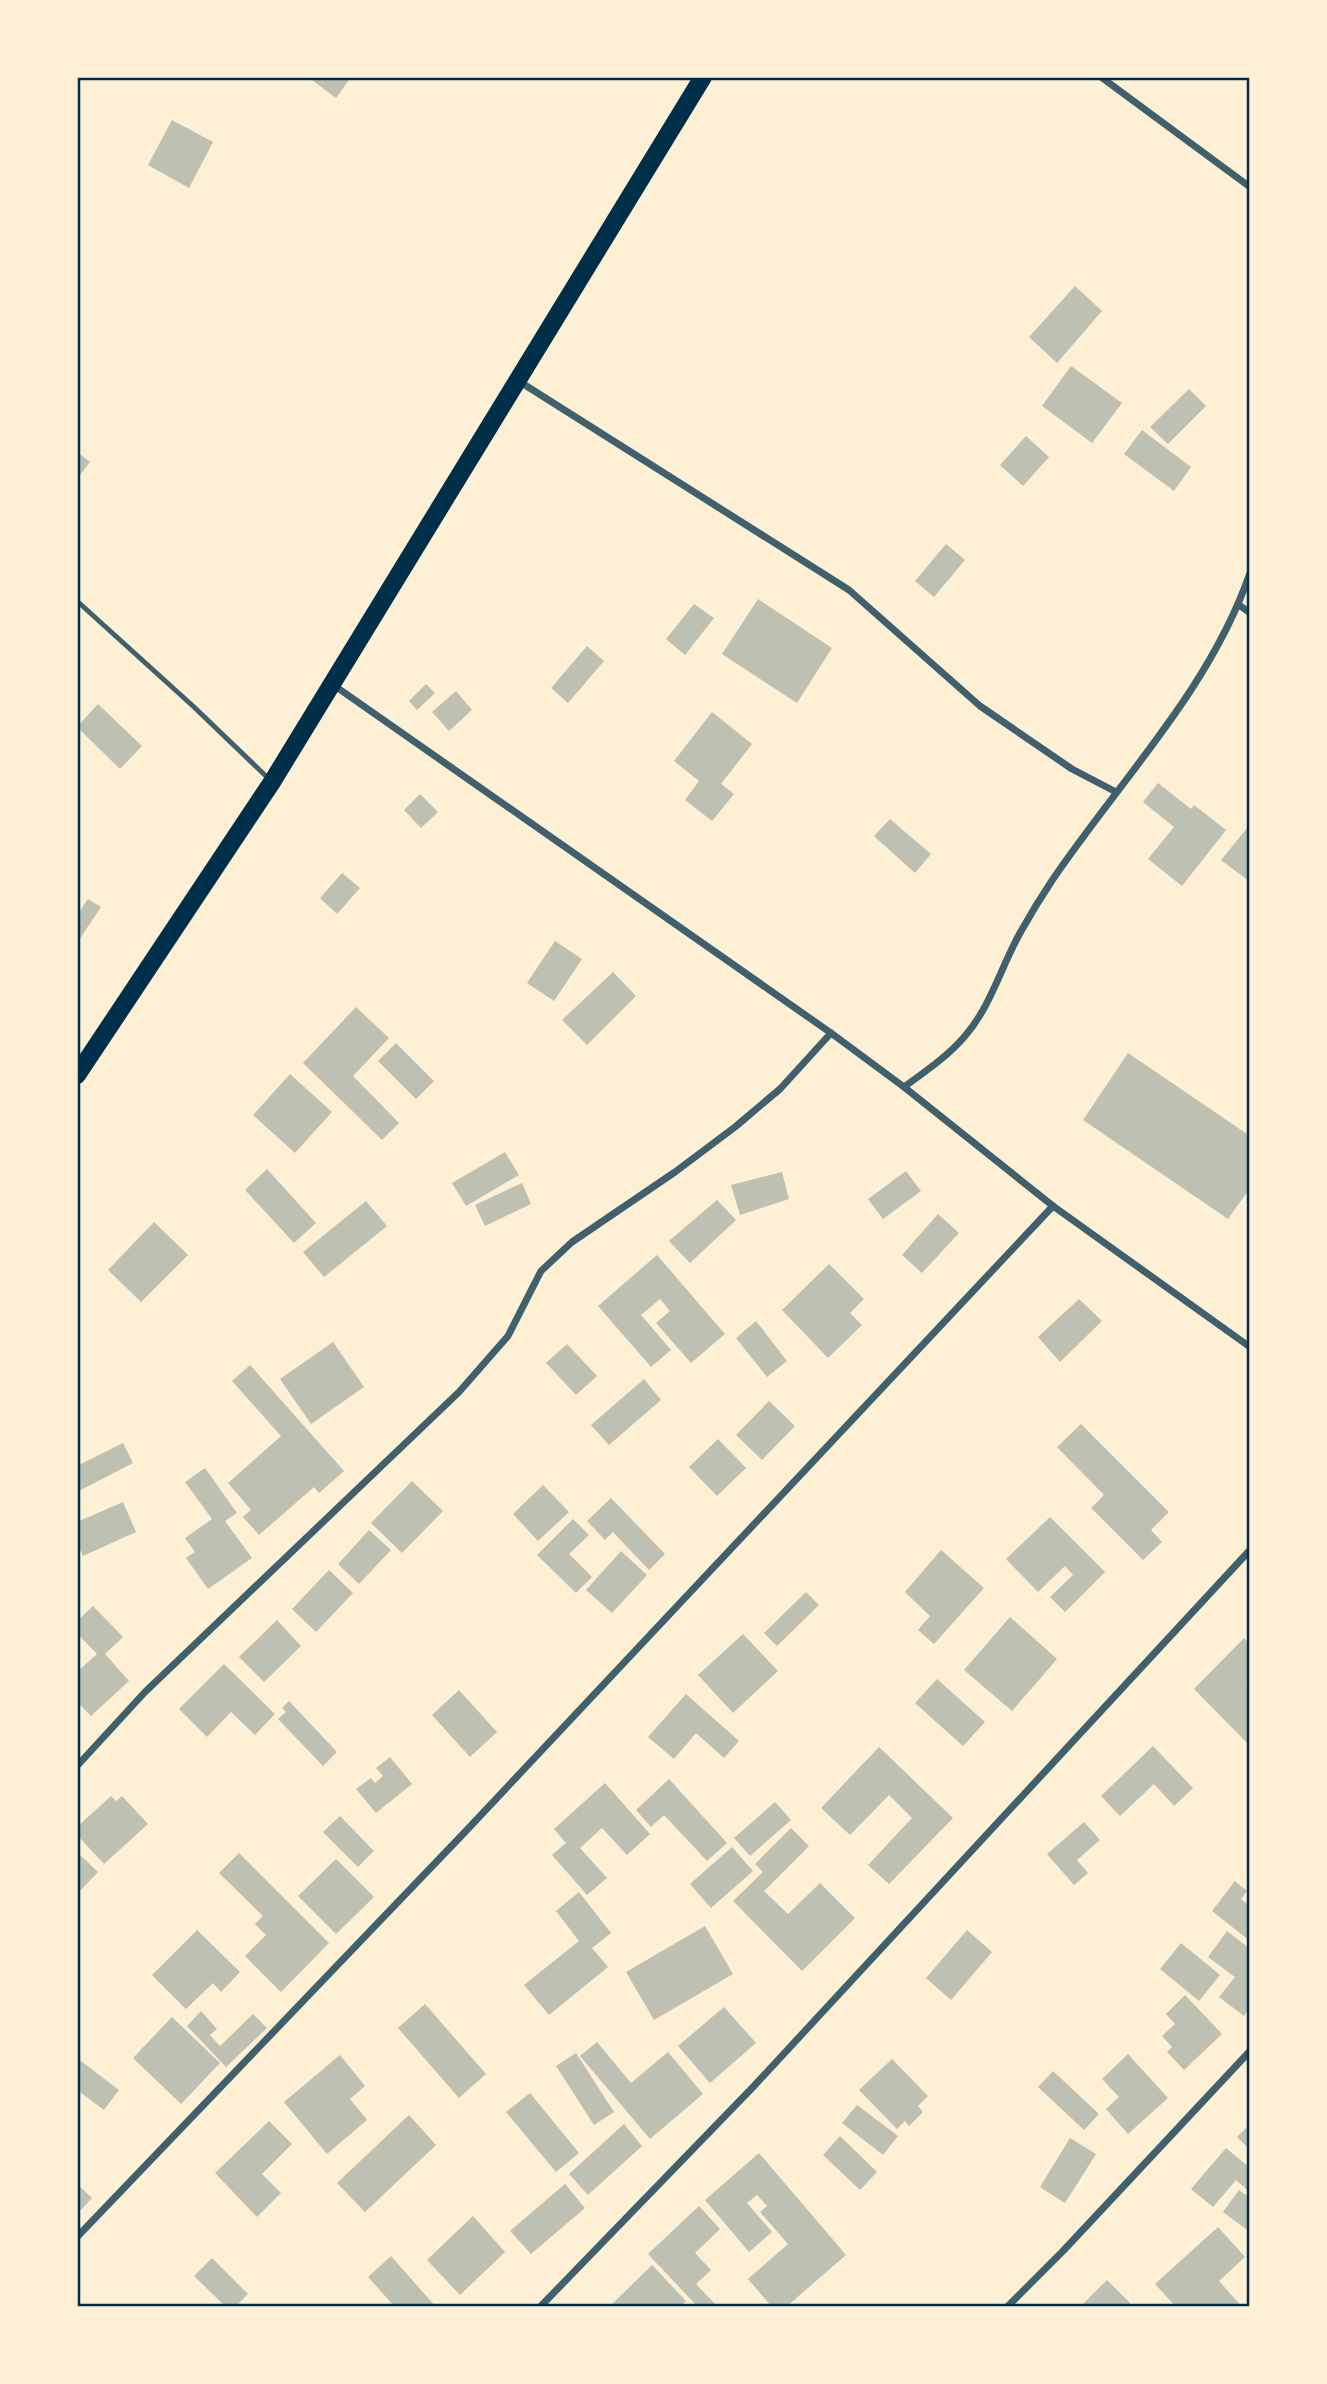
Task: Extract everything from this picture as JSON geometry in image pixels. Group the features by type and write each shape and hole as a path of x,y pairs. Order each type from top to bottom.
{"main road":[{"path":"77,1075 272,782 703,77"}],"street":[{"path":"1101,77 1250,187"},
{"path":"517,380 849,590 980,706 1072,769 1116,792"},
{"path":"904,1087 947,1056 967,1035 986,1006 1026,923 1053,880 1195,687 1239,605 1250,573"},
{"path":"1239,605 1250,613"},
{"path":"331,684 831,1033 904,1087 1053,1206 1250,1347"},
{"path":"77,1766 145,1692 459,1392 508,1336 541,1271 572,1242 675,1172 735,1127 780,1089 831,1033"},
{"path":"77,2237 464,1833 1053,1206"},
{"path":"540,2307 754,2086 1250,1549"},
{"path":"1007,2307 1250,2051"}],"lane":[{"path":"77,601 272,782"}],"building":[{"path":"308,77 351,77 336,98"},
{"path":"172,120 213,142 189,188 148,165"},
{"path":"1075,286 1102,311 1057,363 1029,337"},
{"path":"1071,366 1122,403 1092,443 1042,406"},
{"path":"1189,389 1206,406 1168,444 1150,427"},
{"path":"1142,430 1191,467 1174,491 1124,454"},
{"path":"1026,436 1049,457 1023,486 1000,465"},
{"path":"77,452 90,462 77,479"},
{"path":"946,544 965,560 934,597 915,581"},
{"path":"758,599 832,648 797,703 722,654"},
{"path":"694,604 714,618 685,655 666,639"},
{"path":"587,646 604,661 568,703 551,688"},
{"path":"426,684 435,693 417,710 409,701"},
{"path":"456,691 472,710 449,731 432,712"},
{"path":"98,704 142,746 120,769 77,727"},
{"path":"712,712 752,744 721,784 734,794 712,821 685,800 699,781 674,761"},
{"path":"1158,783 1191,809 1194,805 1226,830 1182,886 1148,859 1174,827 1143,802"},
{"path":"420,794 438,812 421,828 404,810"},
{"path":"890,819 931,854 915,873 874,836"},
{"path":"1248,827 1250,828 1250,882 1221,860"},
{"path":"342,873 360,888 337,914 320,898"},
{"path":"88,899 101,907 77,943 77,915"},
{"path":"555,941 582,959 554,1001 527,983"},
{"path":"613,972 636,996 587,1045 562,1020"},
{"path":"356,1007 389,1038 353,1076 399,1123 382,1140 303,1063"},
{"path":"396,1043 434,1081 416,1099 378,1061"},
{"path":"1128,1053 1250,1136 1250,1188 1228,1219 1083,1120"},
{"path":"290,1074 332,1112 295,1153 253,1115"},
{"path":"505,1152 519,1175 466,1206 452,1183"},
{"path":"267,1169 316,1223 294,1243 245,1190"},
{"path":"906,1171 921,1191 883,1219 868,1199"},
{"path":"782,1172 789,1199 740,1215 731,1185"},
{"path":"522,1183 531,1204 485,1226 475,1205"},
{"path":"717,1200 736,1220 690,1263 669,1241"},
{"path":"366,1201 387,1226 324,1277 303,1252"},
{"path":"938,1214 959,1233 922,1273 902,1255"},
{"path":"154,1222 188,1255 141,1302 108,1270"},
{"path":"657,1255 725,1334 691,1363 656,1323 670,1311 660,1299 641,1315 671,1350 651,1367 598,1306"},
{"path":"829,1264 864,1299 850,1313 862,1325 828,1358 782,1310"},
{"path":"1079,1299 1102,1321 1060,1362 1038,1337"},
{"path":"756,1321 787,1361 767,1377 736,1338"},
{"path":"333,1342 364,1387 311,1424 280,1379"},
{"path":"567,1344 597,1376 576,1395 546,1363"},
{"path":"250,1365 344,1471 319,1493 314,1487 259,1535 243,1517 251,1510 228,1483 281,1436 232,1381"},
{"path":"644,1379 661,1400 609,1445 591,1425"},
{"path":"769,1401 795,1426 762,1460 736,1435"},
{"path":"1081,1424 1169,1512 1151,1530 1162,1542 1143,1560 1091,1508 1104,1495 1057,1447"},
{"path":"718,1439 746,1468 717,1496 689,1467"},
{"path":"123,1443 133,1463 77,1492 77,1466"},
{"path":"205,1468 237,1513 225,1521 252,1558 208,1589 186,1558 195,1552 185,1538 212,1519 185,1482"},
{"path":"412,1481 443,1511 402,1553 371,1523"},
{"path":"543,1485 569,1512 538,1541 513,1514"},
{"path":"611,1498 665,1554 649,1570 613,1532 605,1540 587,1521"},
{"path":"123,1502 136,1532 83,1556 77,1543 77,1522"},
{"path":"1050,1517 1105,1572 1065,1612 1050,1597 1073,1575 1065,1566 1038,1592 1006,1559"},
{"path":"573,1519 589,1535 569,1554 592,1577 576,1593 537,1555"},
{"path":"369,1530 391,1550 359,1584 338,1564"},
{"path":"941,1550 984,1588 934,1644 918,1630 930,1616 905,1592"},
{"path":"621,1551 647,1575 612,1613 586,1590"},
{"path":"329,1570 353,1593 316,1632 292,1609"},
{"path":"806,1592 819,1605 777,1646 764,1633"},
{"path":"93,1606 123,1637 105,1654 129,1681 91,1716 77,1702 77,1672 97,1654 77,1633 77,1621"},
{"path":"1010,1617 1057,1659 1012,1711 964,1670"},
{"path":"277,1620 301,1646 264,1682 239,1657"},
{"path":"743,1634 778,1671 733,1713 698,1675"},
{"path":"1244,1638 1250,1644 1250,1682 1246,1686 1250,1691 1250,1746 1194,1689"},
{"path":"224,1664 275,1714 255,1735 231,1712 207,1737 179,1709"},
{"path":"937,1679 985,1722 963,1746 915,1703"},
{"path":"459,1690 497,1732 470,1757 432,1715"},
{"path":"686,1694 739,1741 724,1758 696,1733 674,1759 648,1737"},
{"path":"289,1701 337,1752 323,1766 278,1719 286,1712 282,1708"},
{"path":"1153,1746 1193,1788 1174,1806 1154,1784 1120,1816 1101,1796"},
{"path":"879,1747 953,1818 889,1884 868,1865 912,1818 889,1795 850,1835 821,1808"},
{"path":"390,1757 412,1784 376,1813 356,1789 371,1778 375,1783 383,1776 376,1768"},
{"path":"669,1779 727,1843 707,1861 664,1815 651,1827 636,1810"},
{"path":"605,1783 650,1834 627,1855 602,1828 580,1848 607,1878 587,1895 552,1855 566,1843 554,1829"},
{"path":"111,1796 116,1801 122,1796 148,1824 104,1864 77,1835 77,1827"},
{"path":"775,1802 791,1820 750,1856 734,1838"},
{"path":"340,1816 374,1851 358,1867 323,1832"},
{"path":"1084,1822 1100,1840 1077,1860 1088,1873 1074,1885 1047,1854"},
{"path":"791,1828 809,1846 764,1891 788,1914 820,1883 855,1918 802,1971 733,1901 763,1872 755,1864"},
{"path":"732,1847 753,1871 711,1908 690,1884"},
{"path":"77,1852 98,1872 77,1894"},
{"path":"239,1853 329,1943 281,1992 245,1956 266,1935 255,1924 263,1916 219,1873"},
{"path":"336,1859 374,1897 336,1934 298,1896"},
{"path":"1235,1881 1247,1891 1241,1899 1248,1905 1250,1902 1250,1941 1212,1911"},
{"path":"579,1892 611,1933 592,1948 608,1967 549,2015 524,1985 579,1941 556,1911"},
{"path":"705,1926 733,1974 654,2020 626,1972"},
{"path":"197,1930 240,1972 221,1992 213,1983 186,2009 152,1975"},
{"path":"967,1930 992,1952 951,2000 926,1978"},
{"path":"1227,1931 1250,1949 1250,2007 1244,2016 1219,1997 1235,1977 1208,1957"},
{"path":"1181,1943 1220,1975 1199,2001 1160,1969"},
{"path":"1185,1995 1222,2034 1184,2070 1167,2052 1172,2047 1162,2036 1175,2024 1166,2014"},
{"path":"425,2004 486,2074 459,2098 398,2028"},
{"path":"724,2007 756,2043 710,2083 678,2046"},
{"path":"201,2011 217,2029 210,2035 220,2046 253,2014 267,2028 226,2067 187,2026"},
{"path":"172,2017 220,2063 181,2104 133,2058"},
{"path":"597,2042 631,2083 668,2052 703,2094 650,2139 580,2056"},
{"path":"576,2053 614,2112 594,2125 556,2066"},
{"path":"1128,2054 1168,2098 1128,2134 1106,2109 1119,2097 1102,2079"},
{"path":"340,2055 365,2086 350,2099 367,2120 327,2154 284,2102"},
{"path":"77,2058 119,2090 104,2110 77,2090"},
{"path":"892,2059 928,2096 918,2106 923,2112 909,2126 905,2121 897,2129 859,2090"},
{"path":"1053,2071 1099,2114 1084,2130 1038,2087"},
{"path":"530,2093 579,2153 556,2172 506,2112"},
{"path":"857,2105 898,2136 883,2155 842,2123"},
{"path":"409,2115 436,2145 365,2212 337,2183"},
{"path":"269,2121 292,2144 262,2174 281,2193 257,2217 215,2173"},
{"path":"624,2124 642,2146 588,2195 569,2174"},
{"path":"1250,2124 1250,2150 1237,2137"},
{"path":"840,2136 877,2172 860,2190 823,2155"},
{"path":"1070,2138 1096,2154 1065,2203 1040,2187"},
{"path":"1226,2148 1250,2168 1250,2192 1236,2180 1213,2207 1191,2189"},
{"path":"759,2153 846,2255 786,2307 772,2307 748,2279 788,2244 760,2212 767,2206 757,2195 747,2203 772,2232 749,2252 705,2200"},
{"path":"77,2184 92,2198 77,2214"},
{"path":"565,2184 585,2208 531,2254 510,2231"},
{"path":"1239,2190 1250,2198 1250,2232 1223,2212"},
{"path":"699,2206 720,2229 695,2253 711,2270 696,2284 718,2307 698,2307 648,2254"},
{"path":"473,2216 505,2252 460,2295 427,2260"},
{"path":"1218,2227 1245,2257 1219,2281 1242,2307 1176,2307 1155,2284"},
{"path":"391,2256 436,2307 395,2307 368,2277"},
{"path":"212,2258 248,2294 235,2307 226,2307 194,2276"},
{"path":"652,2265 686,2301 680,2307 609,2307"},
{"path":"1107,2280 1134,2307 1080,2307"}]}
